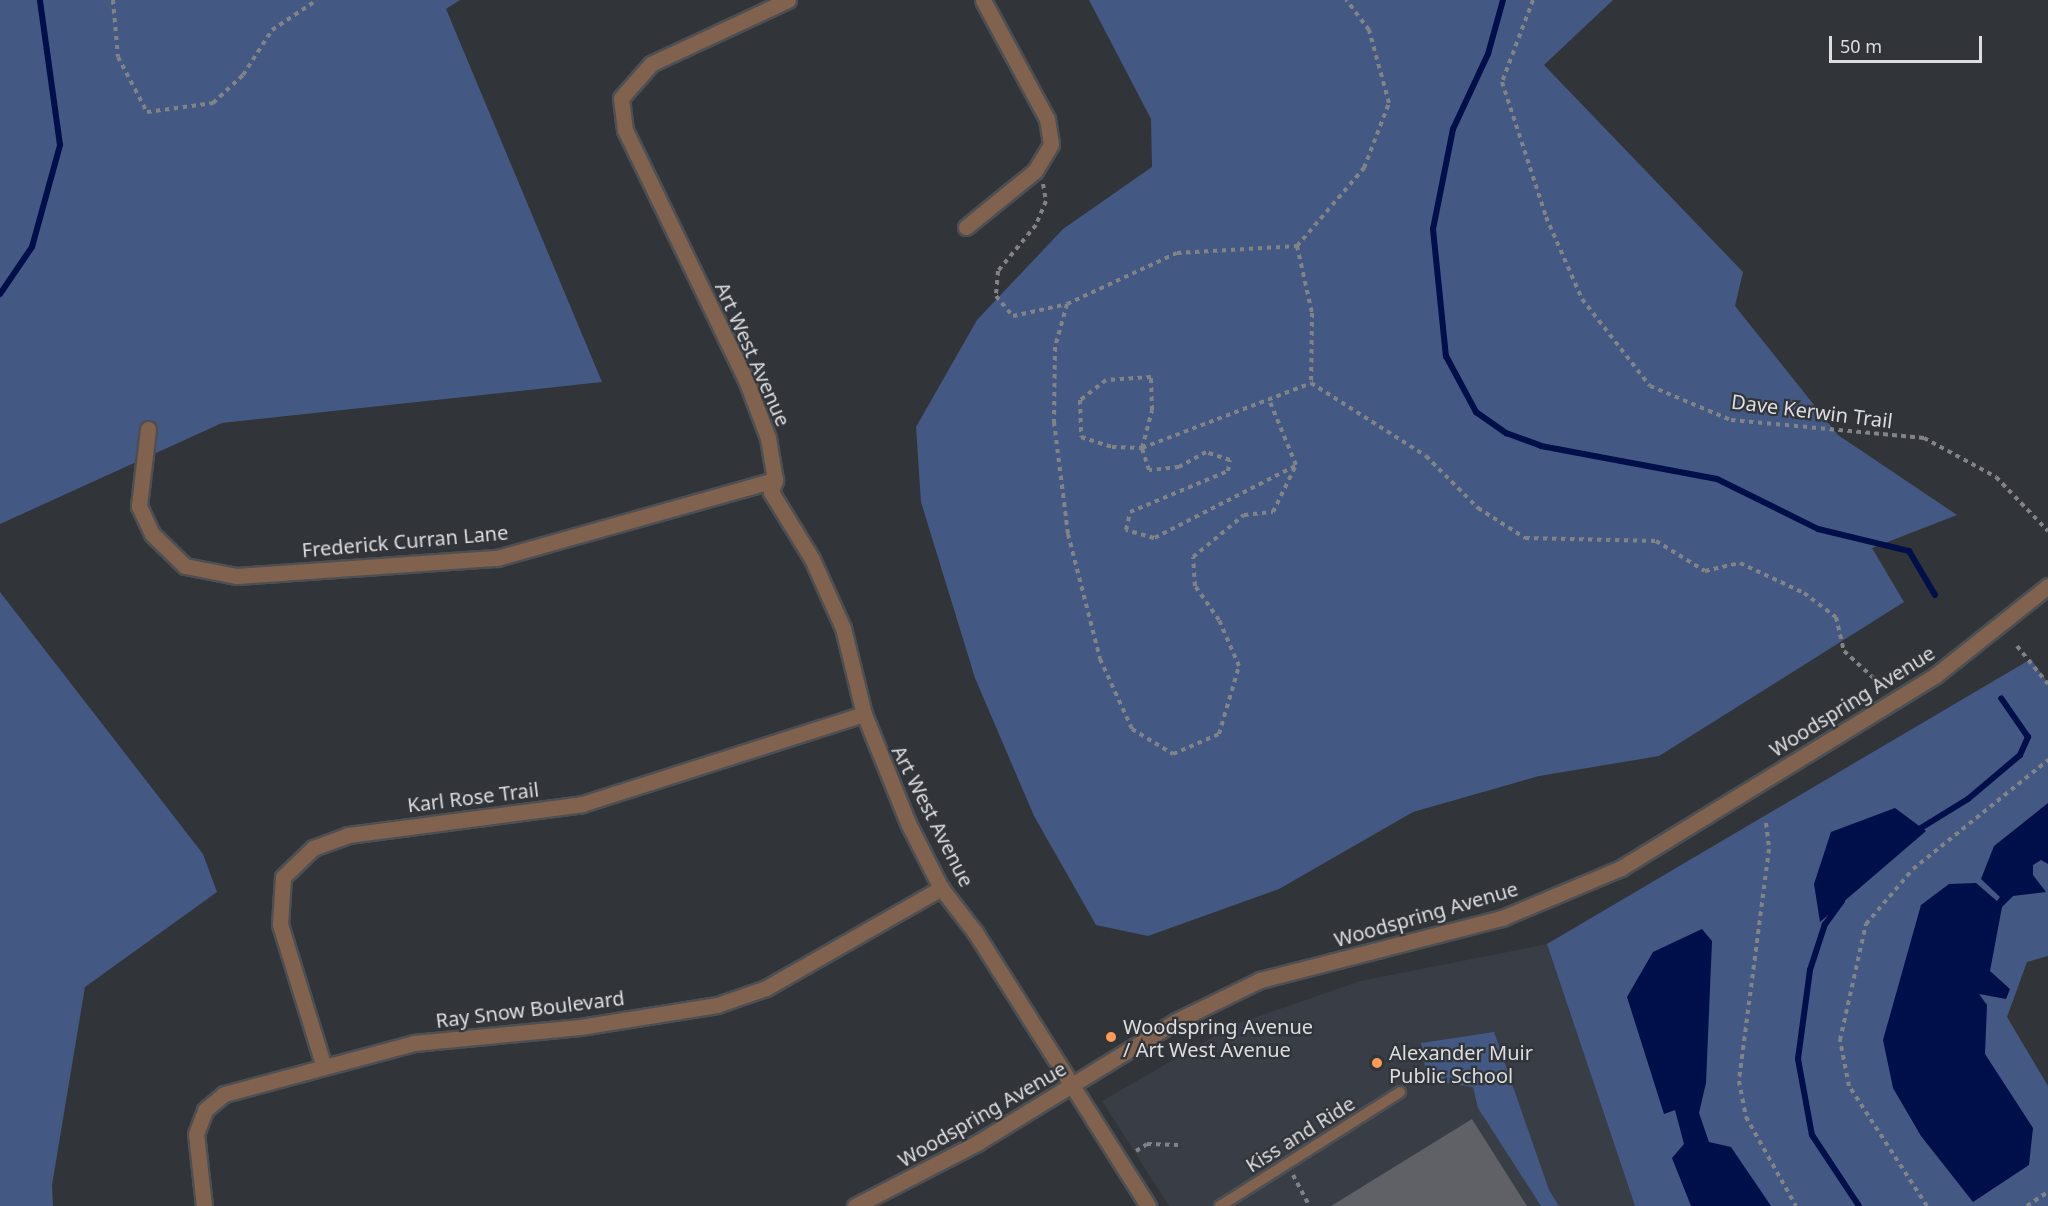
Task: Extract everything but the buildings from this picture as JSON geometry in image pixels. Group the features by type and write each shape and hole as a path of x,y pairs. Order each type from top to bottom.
{"street":[{"name":"Art West Avenue","path":"788,0 651,64 621,98 626,130 746,380 768,438 775,480 771,492 812,559 843,628 864,714 941,888 975,932 1148,1206"},
{"path":"966,227 1035,171 1051,144 1047,119 983,0"},
{"name":"Frederick Curran Lane","path":"148,429 140,506 152,534 185,566 237,576 497,558 775,480"},
{"name":"Woodspring Avenue","path":"863,1204 1074,1086 1176,1021 1260,980 1502,918 1621,868 1936,675 2048,586"},
{"name":"Karl Rose Trail","path":"323,1064 280,924 283,877 313,848 348,835 582,804 864,714"},
{"name":"Ray Snow Boulevard","path":"204,1206 196,1151 205,1110 224,1094 323,1064 414,1043 580,1027 717,1005 766,988 941,888"}],"lane":[{"name":"Kiss and Ride","path":"1220,1206 1400,1092"}],"path":[{"path":"113,0 118,57 147,112 213,104 243,75 272,30 317,0"},
{"path":"1035,171 1046,201 1036,225 998,272 996,296 1013,316 1067,304 1176,253 1297,246 1364,168 1389,103 1369,30 1346,0"},
{"name":"Dave Kerwin Trail","path":"1533,0 1502,82 1546,217 1582,299 1650,386 1731,420 1924,438 1996,477 2048,531"},
{"path":"1297,246 1312,313 1311,383"},
{"path":"1067,304 1055,347 1054,422 1068,534 1100,659 1132,729 1173,754 1219,734 1239,666 1220,620 1195,586 1193,557 1244,514 1273,512 1296,465 1270,402"},
{"path":"1296,465 1154,538 1126,530 1130,512 1228,471 1230,460 1206,452 1179,467 1149,470 1142,448 1152,410 1151,377 1106,380 1080,400 1082,437 1112,447 1142,448 1187,427 1270,402 1311,383"},
{"path":"1311,383 1426,456 1478,508 1526,538 1656,541 1705,571 1740,563 1804,593 1836,617 1844,651 1879,683"},
{"path":"2018,646 2048,684"},
{"path":"1927,1206 1849,1086 1840,1040 1866,924 1913,868 2048,760"},
{"path":"1766,823 1769,849 1739,1081 1746,1117 1796,1206"},
{"path":"1136,1151 1148,1144 1178,1145"},
{"path":"1287,1164 1308,1203"},
{"path":"2027,1206 2048,1192"}],"shaded area":[{"path":"0,0 460,0 446,9 602,382 222,423 0,524"},
{"path":"1089,0 1613,0 1544,65 1743,272 1735,306 1838,435 1957,515 1872,548 1904,602 1659,756 1539,776 1413,812 1279,889 1148,936 1096,925 1034,816 975,678 921,502 916,427 977,320 1063,229 1152,167 1151,119"},
{"path":"0,592 203,854 217,892 85,987 52,1185 53,1206 0,1206"},
{"path":"2031,659 2048,683 2048,956 2027,962 2007,1017 2048,1086 2048,1206 1635,1206 1547,944"},
{"path":"2048,803 2048,864 2041,860 2033,865 2033,875 2046,892 2013,896 2002,907 1990,971 2010,989 2006,999 1979,994 1987,1005 1985,1054 2033,1128 2029,1165 1973,1202 1921,1136 1893,1088 1883,1040 1921,905 1949,884 1976,883 1997,901 2000,897 1981,879 1994,846"},
{"path":"1895,808 1926,831 1820,922 1814,884 1831,832"},
{"path":"1702,929 1712,941 1706,1083 1699,1113 1709,1142 1731,1147 1771,1206 1691,1206 1672,1158 1684,1144 1675,1110 1664,1114 1627,997 1653,952"},
{"name":"Alexander Muir Public School","path":"1547,944 1635,1206 1169,1206 1102,1101 1233,1025 1360,981"},
{"path":"1494,1032 1549,1190 1559,1206 1541,1206 1478,1108 1473,1087 1427,1080 1421,1043"}],"waterway":[{"path":"0,294 32,247 60,145 40,0"},
{"path":"1503,0 1488,54 1453,129 1433,229 1446,356 1476,412 1506,433 1541,446 1717,479 1818,529 1909,551 1935,595"},
{"path":"1916,831 1968,799 2020,755 2028,737 2001,698"},
{"path":"1842,901 1825,924 1810,970 1798,1059 1812,1135 1859,1206"}],"place":[{"name":"Woodspring Avenue / Art West Avenue","path":"1111,1037"},
{"name":"Alexander Muir Public School","path":"1377,1063"}]}
